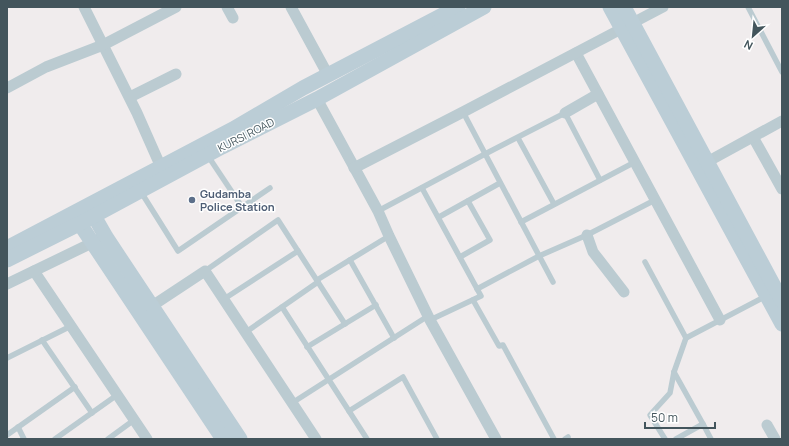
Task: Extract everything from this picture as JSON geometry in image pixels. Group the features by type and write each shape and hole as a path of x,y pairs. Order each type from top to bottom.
{"street":[{"path":"84,7 130,97 164,173"},
{"path":"7,88 46,67 103,45 176,7"},
{"path":"227,7 233,18"},
{"path":"291,7 328,75"},
{"name":"KURSI ROAD","path":"91,211 141,191 164,173 233,129 303,88 458,7"},
{"name":"KURSI ROAD","path":"7,260 91,211 164,173 207,155 317,99 484,7"},
{"path":"610,7 627,26 707,162 777,294 782,324"},
{"path":"624,7 627,26 777,294"},
{"path":"354,168 663,7"},
{"path":"576,53 720,320"},
{"path":"130,97 176,74"},
{"path":"565,113 598,94"},
{"path":"317,99 378,211 429,318 496,439"},
{"path":"707,162 782,121"},
{"path":"753,137 779,177 782,189"},
{"path":"91,211 106,237 240,439"},
{"path":"76,219 223,439"},
{"name":"KURSI ROAD","path":"7,248 76,219"},
{"path":"587,235 593,252 624,292"},
{"path":"7,284 106,237"},
{"path":"34,271 147,439"},
{"path":"152,306 205,271 316,439"},
{"path":"767,425 775,439"}],"lane":[{"path":"748,7 782,72"},
{"path":"463,112 553,282"},
{"path":"378,211 565,113 600,180"},
{"path":"518,138 554,204"},
{"path":"207,155 242,207"},
{"path":"521,222 635,162"},
{"path":"439,217 500,183"},
{"path":"141,191 178,251 270,188"},
{"path":"292,403 394,338 429,318 481,296 422,188"},
{"path":"477,289 539,256 587,235 655,200"},
{"path":"460,257 490,240 468,201"},
{"path":"205,271 278,220 345,324"},
{"path":"246,332 317,281 389,236"},
{"path":"224,299 298,251"},
{"path":"350,260 394,338"},
{"path":"644,262 686,338"},
{"path":"665,439 650,415 670,392 674,372 686,338 720,320 777,294"},
{"path":"473,300 499,346 503,345 554,439"},
{"path":"307,347 376,306"},
{"path":"282,307 367,439"},
{"path":"7,358 71,326"},
{"path":"42,340 92,413"},
{"path":"674,372 711,439"},
{"path":"349,411 403,377 437,439"},
{"path":"7,435 75,387"},
{"path":"55,439 117,395"},
{"path":"108,439 134,420"},
{"path":"676,439 703,424"},
{"path":"18,427 24,439"}],"place":[{"name":"Gudamba Police Station","path":"192,200"}]}
